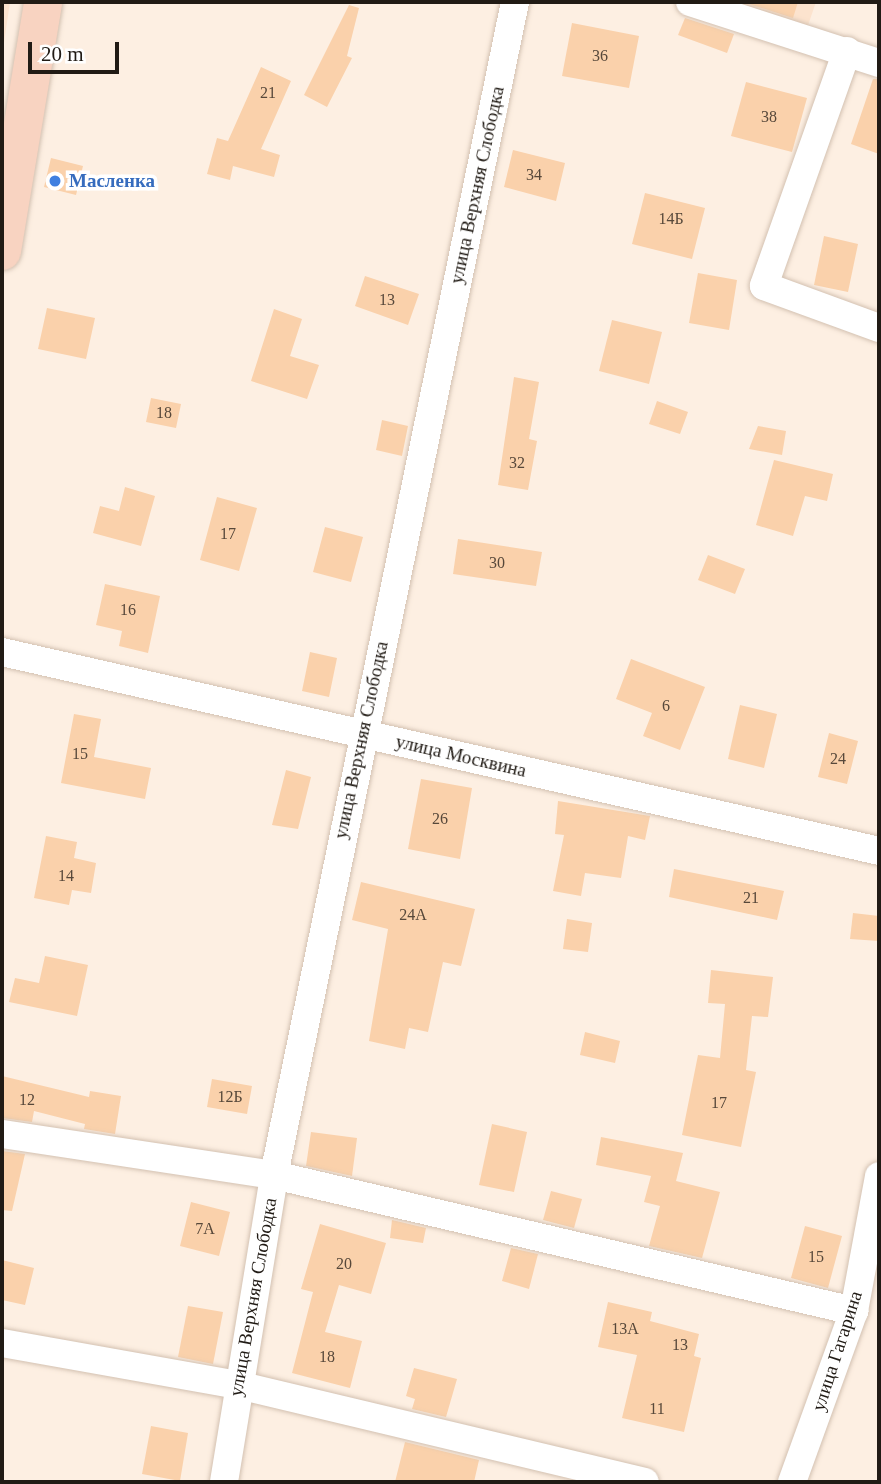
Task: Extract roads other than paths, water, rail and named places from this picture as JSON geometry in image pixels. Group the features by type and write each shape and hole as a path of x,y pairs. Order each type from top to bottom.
{"main road":[{"path":"2,251 43,2"}],"street":[{"name":"улица Верхняя Слободка","path":"223,1482 274,1175 362,733 515,2"},
{"path":"690,2 879,63"},
{"path":"847,51 764,286 879,328"},
{"name":"улица Москвина","path":"2,652 879,851"},
{"path":"2,1134 274,1175 854,1311"},
{"name":"улица Гагарина","path":"792,1482 854,1311 879,1176"},
{"path":"2,1343 238,1385 645,1482"}],"place":[{"name":"Масленка","path":"55,181"}]}
